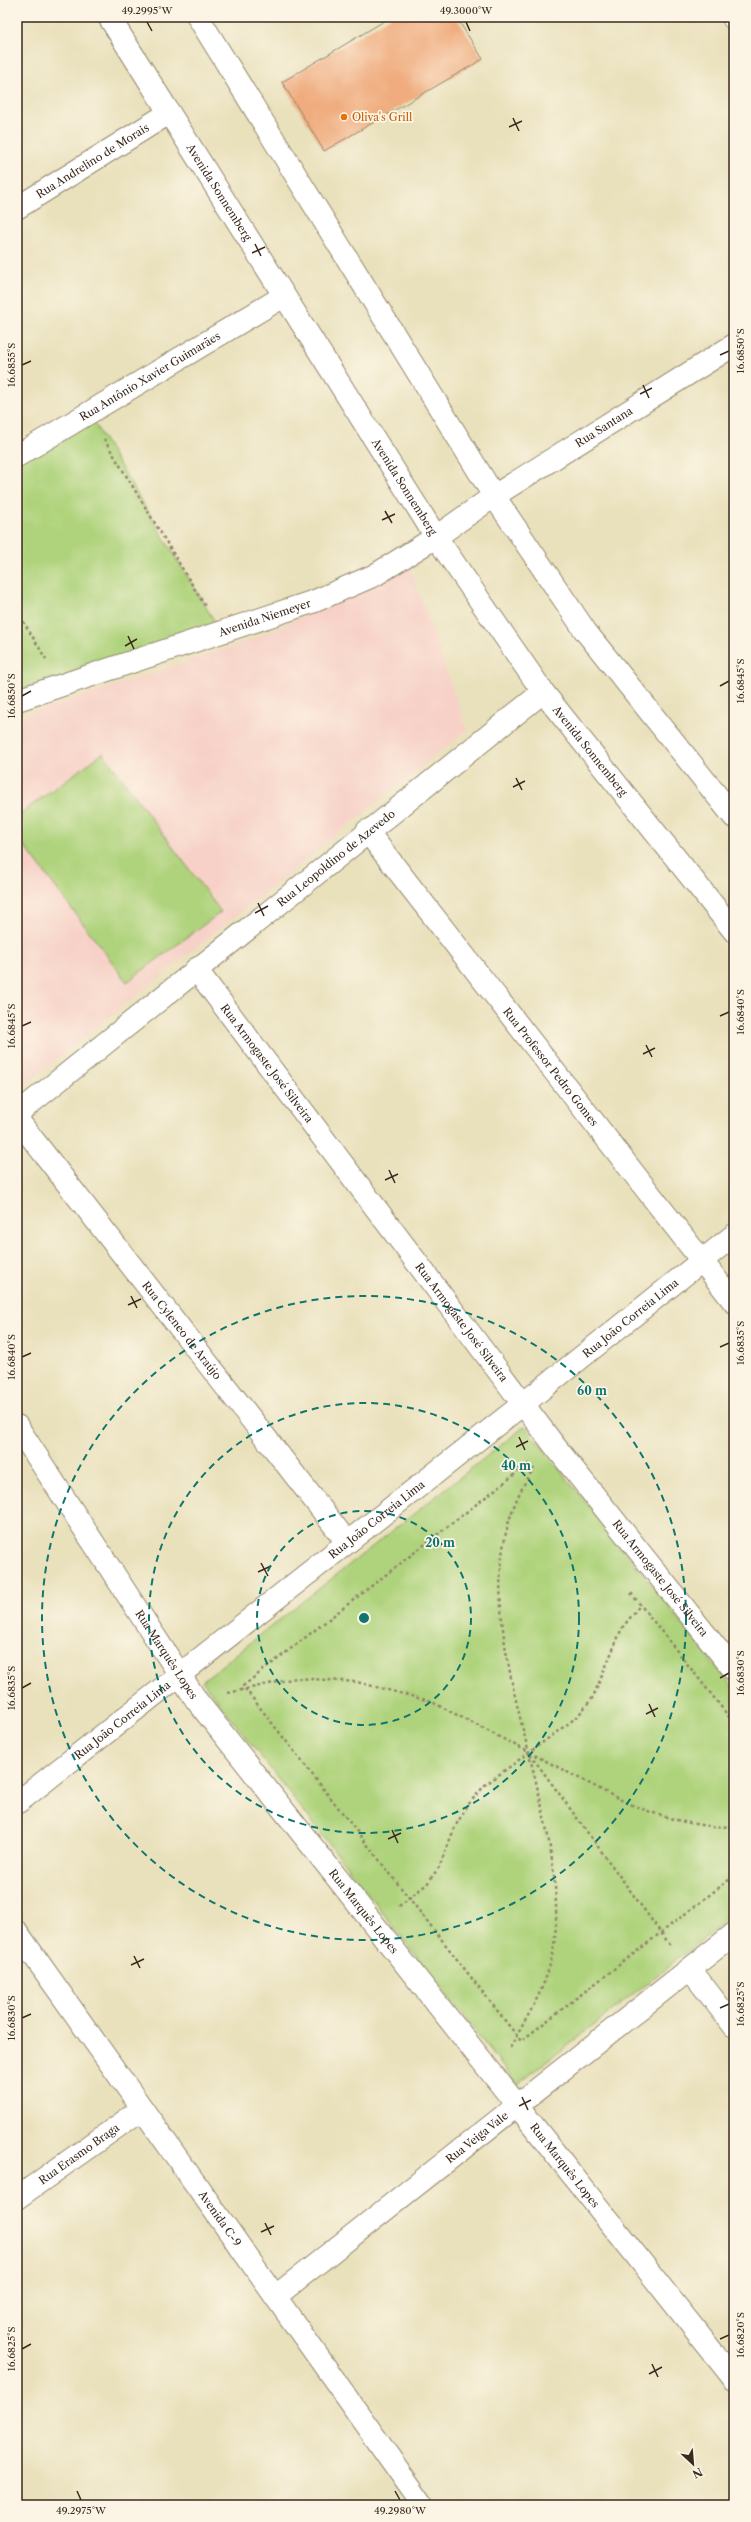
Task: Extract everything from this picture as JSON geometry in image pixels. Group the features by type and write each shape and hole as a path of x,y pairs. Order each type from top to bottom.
{"street":[{"name":"Avenida Sonnemberg","path":"109,17 436,537 543,692 734,931"},
{"path":"198,17 494,496 586,632 734,817"},
{"name":"Rua Andrelino de Morais","path":"17,208 169,113"},
{"name":"Rua Antônio Xavier Guimarães","path":"17,456 284,296"},
{"name":"Rua Santana","path":"494,496 734,345"},
{"name":"Avenida Niemeyer","path":"17,700 315,601 375,575 436,537 494,496"},
{"name":"Rua Leopoldino de Azevedo","path":"17,1114 367,831 543,692"},
{"name":"Rua Professor Pedro Gomes","path":"367,831 734,1302"},
{"name":"Rua Armogaste José Silveira","path":"196,969 554,1445 662,1582 734,1670"},
{"name":"Rua Cyleneo de Araújo","path":"17,1119 347,1542"},
{"name":"Rua João Correia Lima","path":"17,1802 180,1676 734,1235"},
{"name":"Rua Marquês Lopes","path":"17,1426 197,1701 516,2106 734,2379"},
{"name":"Avenida C-9","path":"17,1932 423,2505"},
{"name":"Rua Veiga Vale","path":"276,2296 734,1934"},
{"path":"690,1969 734,2026"},
{"name":"Rua Erasmo Braga","path":"17,2198 142,2109"}],"path":[{"path":"88,413 221,632"},
{"path":"17,612 62,686"},
{"path":"494,2077 536,2004 547,1977 555,1938 556,1901 554,1859 528,1752 502,1627 500,1561 511,1514 533,1469 554,1445"},
{"path":"538,1475 528,1464 243,1686 521,2041 734,1876"},
{"path":"374,1924 427,1884 438,1867 455,1827 467,1806 485,1785 577,1717 593,1697 622,1628 640,1604 662,1582"},
{"path":"630,1592 734,1724"},
{"path":"197,1701 296,1678 357,1682 430,1701 625,1802 652,1813 688,1821 734,1826"},
{"path":"528,1752 661,1933 690,1969"}],"shaded area":[{"path":"410,567 467,730 17,1091 17,718 252,640"}],"green space":[{"path":"88,413 221,632 17,700 17,456"},
{"path":"103,753 221,912 127,982 17,836 17,816"},
{"path":"525,1426 734,1689 734,1915 517,2085 202,1681"}],"building":[{"name":"Oliva's Grill","path":"391,17 456,17 483,59 324,151 282,82"}],"place":[{"name":"Oliva's Grill","path":"344,117"}]}
